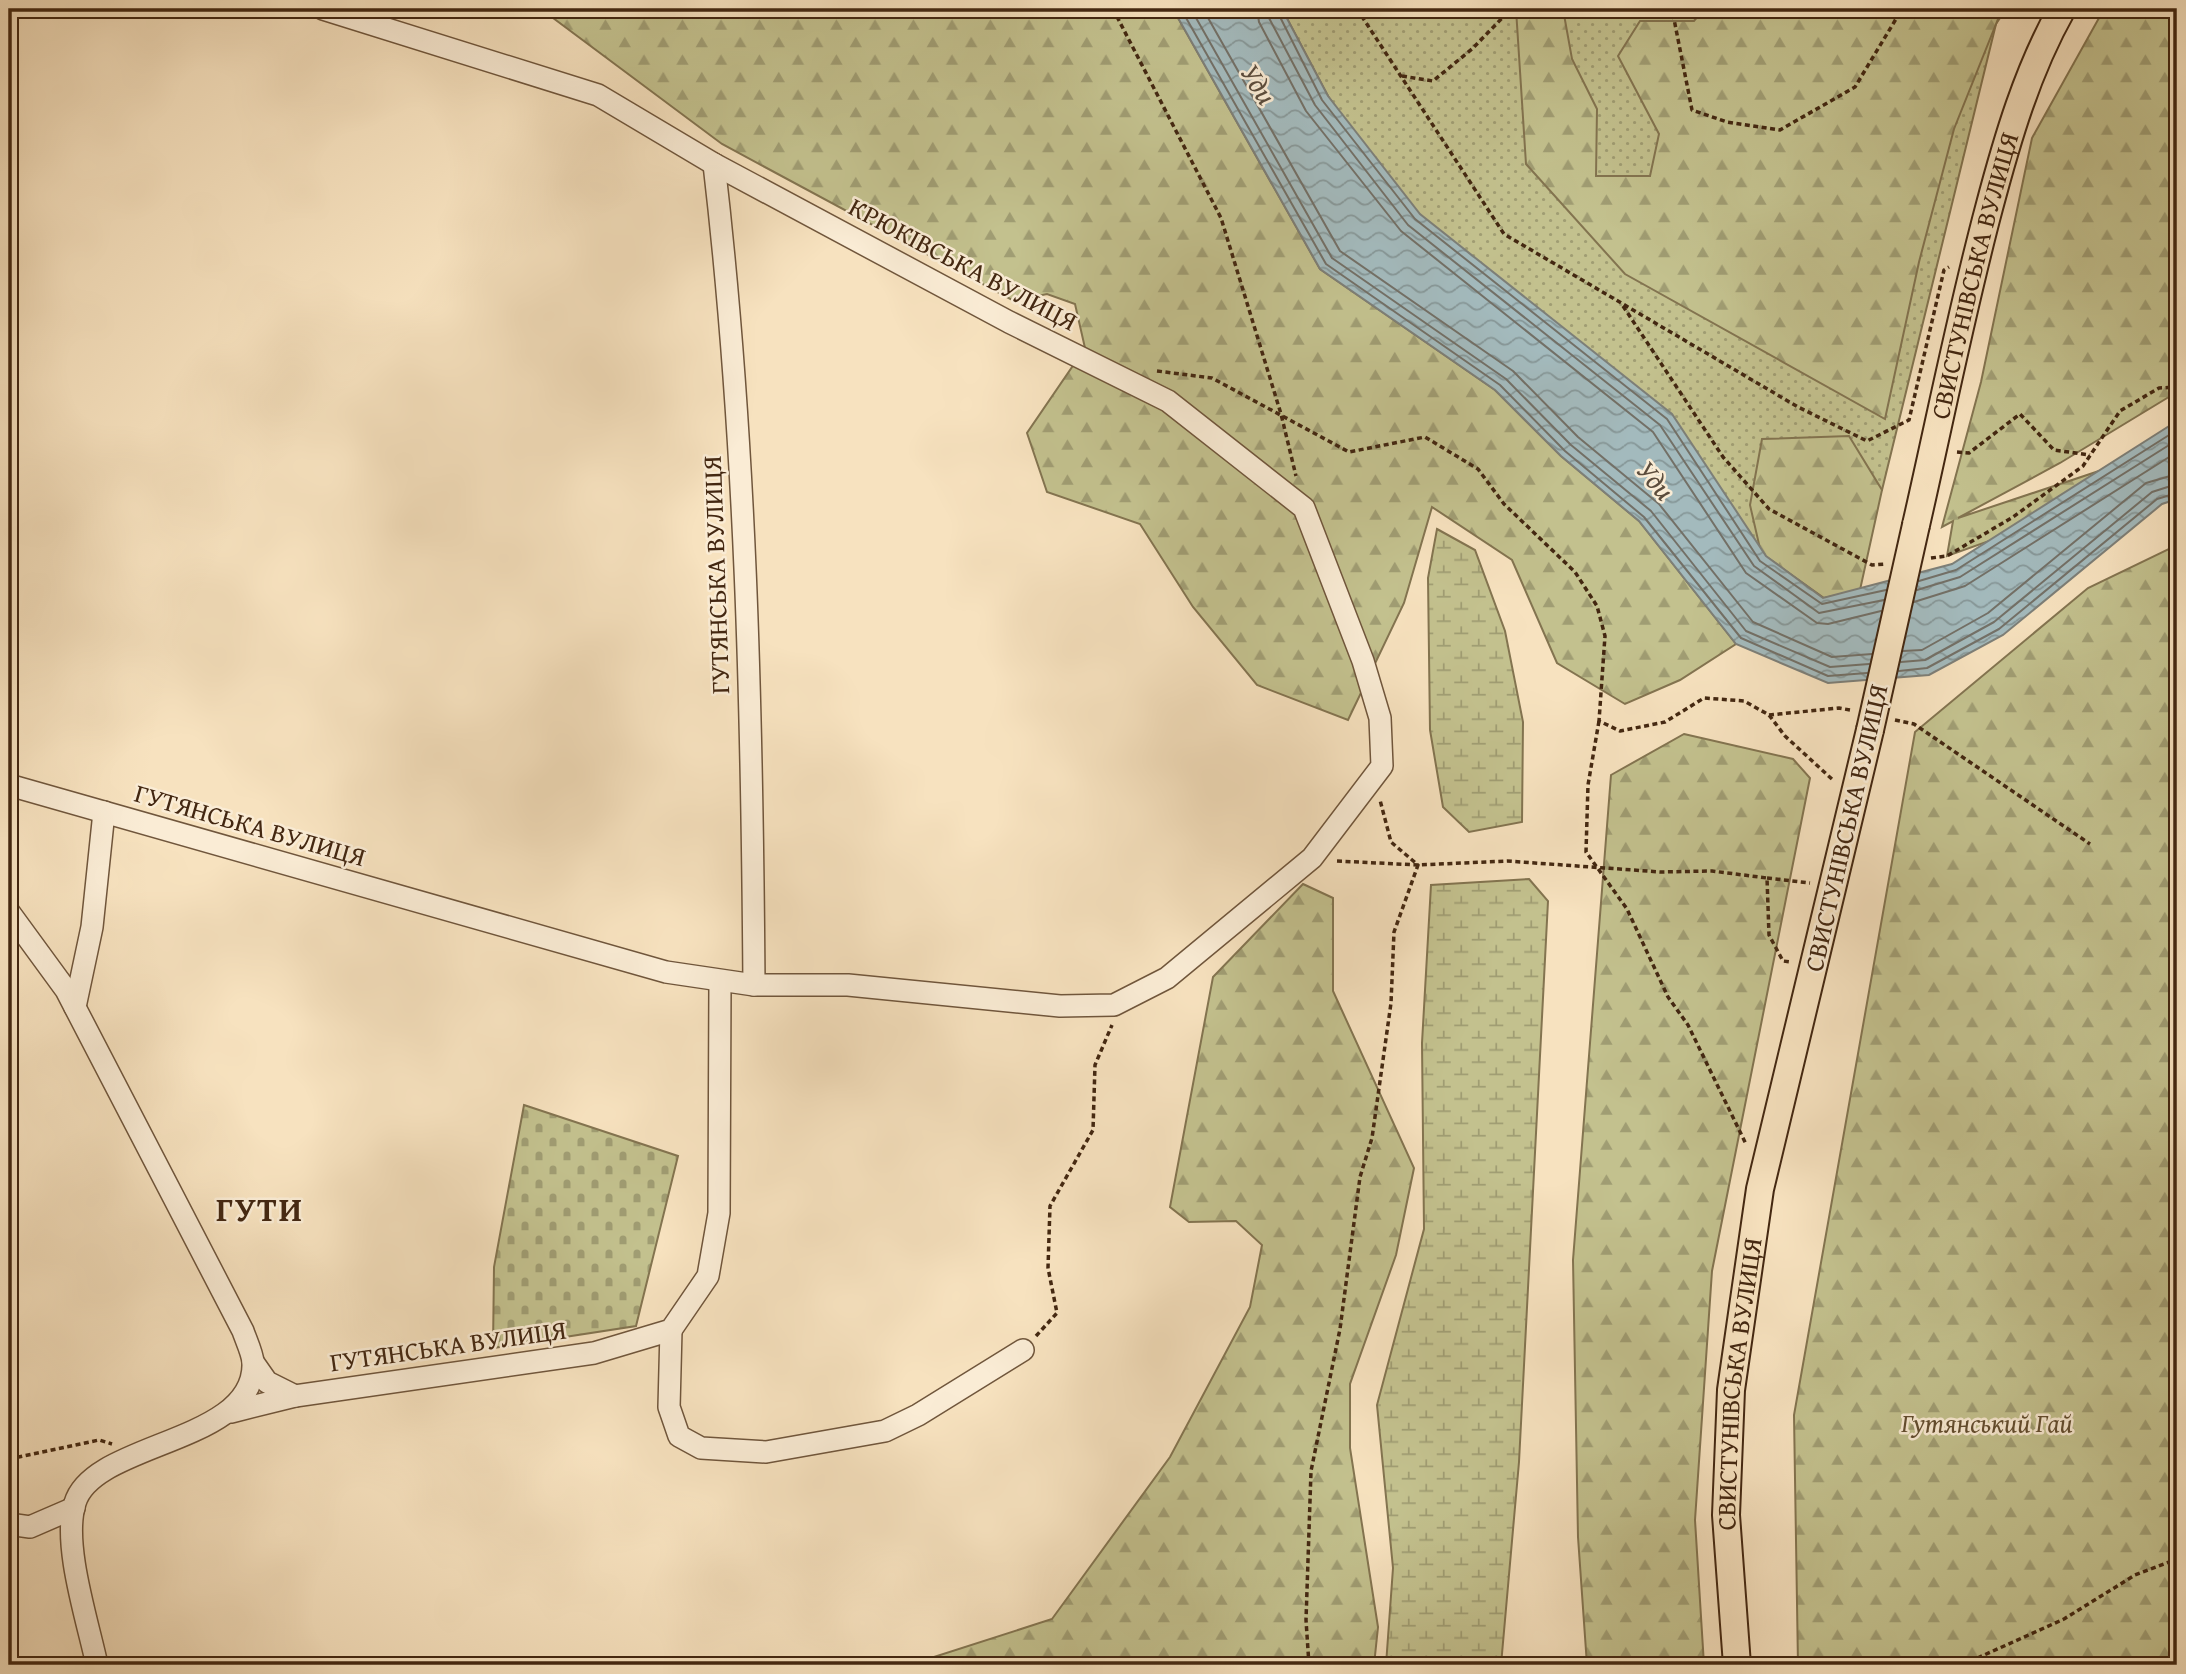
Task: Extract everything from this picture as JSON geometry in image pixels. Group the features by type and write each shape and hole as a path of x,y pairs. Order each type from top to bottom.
{"main road":[{"name":"СВИСТУНІВСЬКА ВУЛИЦЯ","path":"1737,1665 1726,1515 1731,1390 1760,1189 1853,799 1880,725 1916,525 1978,250 2028,80 2062,9"}],"street":[{"name":"КРЮКІВСЬКА ВУЛИЦЯ","path":"323,9 598,95 714,164 1009,322 1168,401 1304,508"},
{"name":"ГУТЯНСЬКА ВУЛИЦЯ","path":"714,164 726,266 744,516 754,985"},
{"path":"1304,508 1363,661 1380,718 1382,766"},
{"name":"ГУТЯНСЬКА ВУЛИЦЯ","path":"9,785 666,972 754,985 848,985 1060,1006 1114,1005 1167,978 1312,858 1382,766"},
{"path":"75,1007 92,927 104,812"},
{"path":"9,912 75,1007 243,1331 253,1362 267,1382 295,1396"},
{"path":"720,982 719,1213 708,1276 671,1331 669,1407 679,1436 701,1448 766,1452 885,1431 1024,1350"},
{"name":"ГУТЯНСЬКА ВУЛИЦЯ","path":"97,1665 69,1532 75,1500 92,1477 231,1412 295,1396 594,1353 671,1331"},
{"path":"231,1412 246,1390 253,1362"},
{"path":"9,1524 30,1527 74,1508"}],"path":[{"path":"1113,9 1221,218 1281,414 1304,508"},
{"path":"1357,9 1504,234 1798,407 1867,441 1909,420 1944,270 1978,250"},
{"path":"1401,75 1433,81 1472,49 1511,9"},
{"path":"1666,9 1673,14 1692,110 1727,121 1780,130 1855,87 1902,9"},
{"path":"1622,304 1723,457 1769,509 1872,565 1897,562"},
{"path":"1148,370 1212,378 1349,452 1425,437 1478,468 1504,504 1575,572 1597,606 1605,636 1599,721 1588,785 1586,852 1627,909 1668,997 1688,1025 1750,1152"},
{"path":"1922,559 1947,556 2013,517 2084,466 2120,411 2160,388 2177,387"},
{"path":"1951,452 1969,453 2020,414 2054,450 2090,456"},
{"path":"1599,721 1620,731 1665,722 1704,698 1744,701 1769,715 1785,737 1853,799"},
{"path":"1769,715 1839,708 1852,711"},
{"path":"1880,725 1914,724 2090,844"},
{"path":"1382,766 1380,803 1391,842 1418,866"},
{"path":"1312,858 1418,866 1507,861 1661,872 1712,871 1832,886"},
{"path":"1309,1665 1307,1594 1311,1471 1340,1329 1360,1177 1372,1138 1391,1003 1394,932 1418,866"},
{"path":"1767,878 1769,935 1773,943 1783,961 1813,966"},
{"path":"1024,1350 1057,1313 1048,1268 1050,1206 1093,1130 1095,1065 1123,1000"},
{"path":"9,1459 99,1440 142,1453"},
{"path":"1962,1665 2064,1619 2135,1575 2177,1559"}],"green space":[{"path":"541,9 1173,9 1320,269 1495,390 1561,456 1639,521 1736,644 1680,680 1625,704 1557,663 1512,560 1432,507 1404,603 1348,720 1257,685 1193,607 1140,524 1047,492 1027,433 1085,348 1075,304 1047,294 1014,301 722,144"},
{"path":"1282,9 2006,9 1996,24 1882,490 1761,553 1414,220 1328,96"},
{"path":"1516,9 1563,9 1572,59 1597,109 1596,176 1650,176 1659,134 1618,56 1640,21 1694,21 1704,9 2002,9 1954,129 1919,262 1885,419 1625,274 1526,164"},
{"path":"2104,9 2177,9 2177,392 2060,463 1958,518 2177,445 2177,474 1947,556 1953,521 1942,527 1981,382 2032,138"},
{"path":"1849,436 1882,490 1860,590 1824,598 1761,553 1750,505 1762,439"},
{"path":"1437,529 1475,550 1505,631 1523,722 1522,822 1469,832 1443,807 1430,730 1428,578"},
{"name":"Гутянський Гай","path":"2177,545 2177,1665 1798,1665 1794,1415 1915,732 2088,588"},
{"path":"1684,734 1793,759 1810,778 1712,1271 1695,1520 1704,1665 1587,1665 1578,1537 1573,1260 1611,775"},
{"path":"1529,879 1548,901 1519,1462 1501,1665 1386,1665 1393,1568 1377,1405 1424,1229 1422,1043 1431,885"},
{"path":"1303,884 1333,898 1333,991 1414,1168 1396,1255 1350,1384 1350,1448 1378,1627 1374,1665 909,1665 1052,1619 1170,1457 1250,1307 1262,1245 1236,1221 1189,1222 1170,1207 1213,977"},
{"path":"524,1105 678,1156 636,1326 493,1348 494,1267"}],"water":[{"name":"Уди","path":"1173,9 1282,9 1328,96 1420,214 1672,414 1766,556 1823,598 1952,564 2177,421 2177,499 2162,504 2003,635 1929,675 1828,683 1736,644 1639,521 1561,456 1495,390 1320,269"}],"district":[{"name":"ГУТИ","path":"260,1209"}]}
